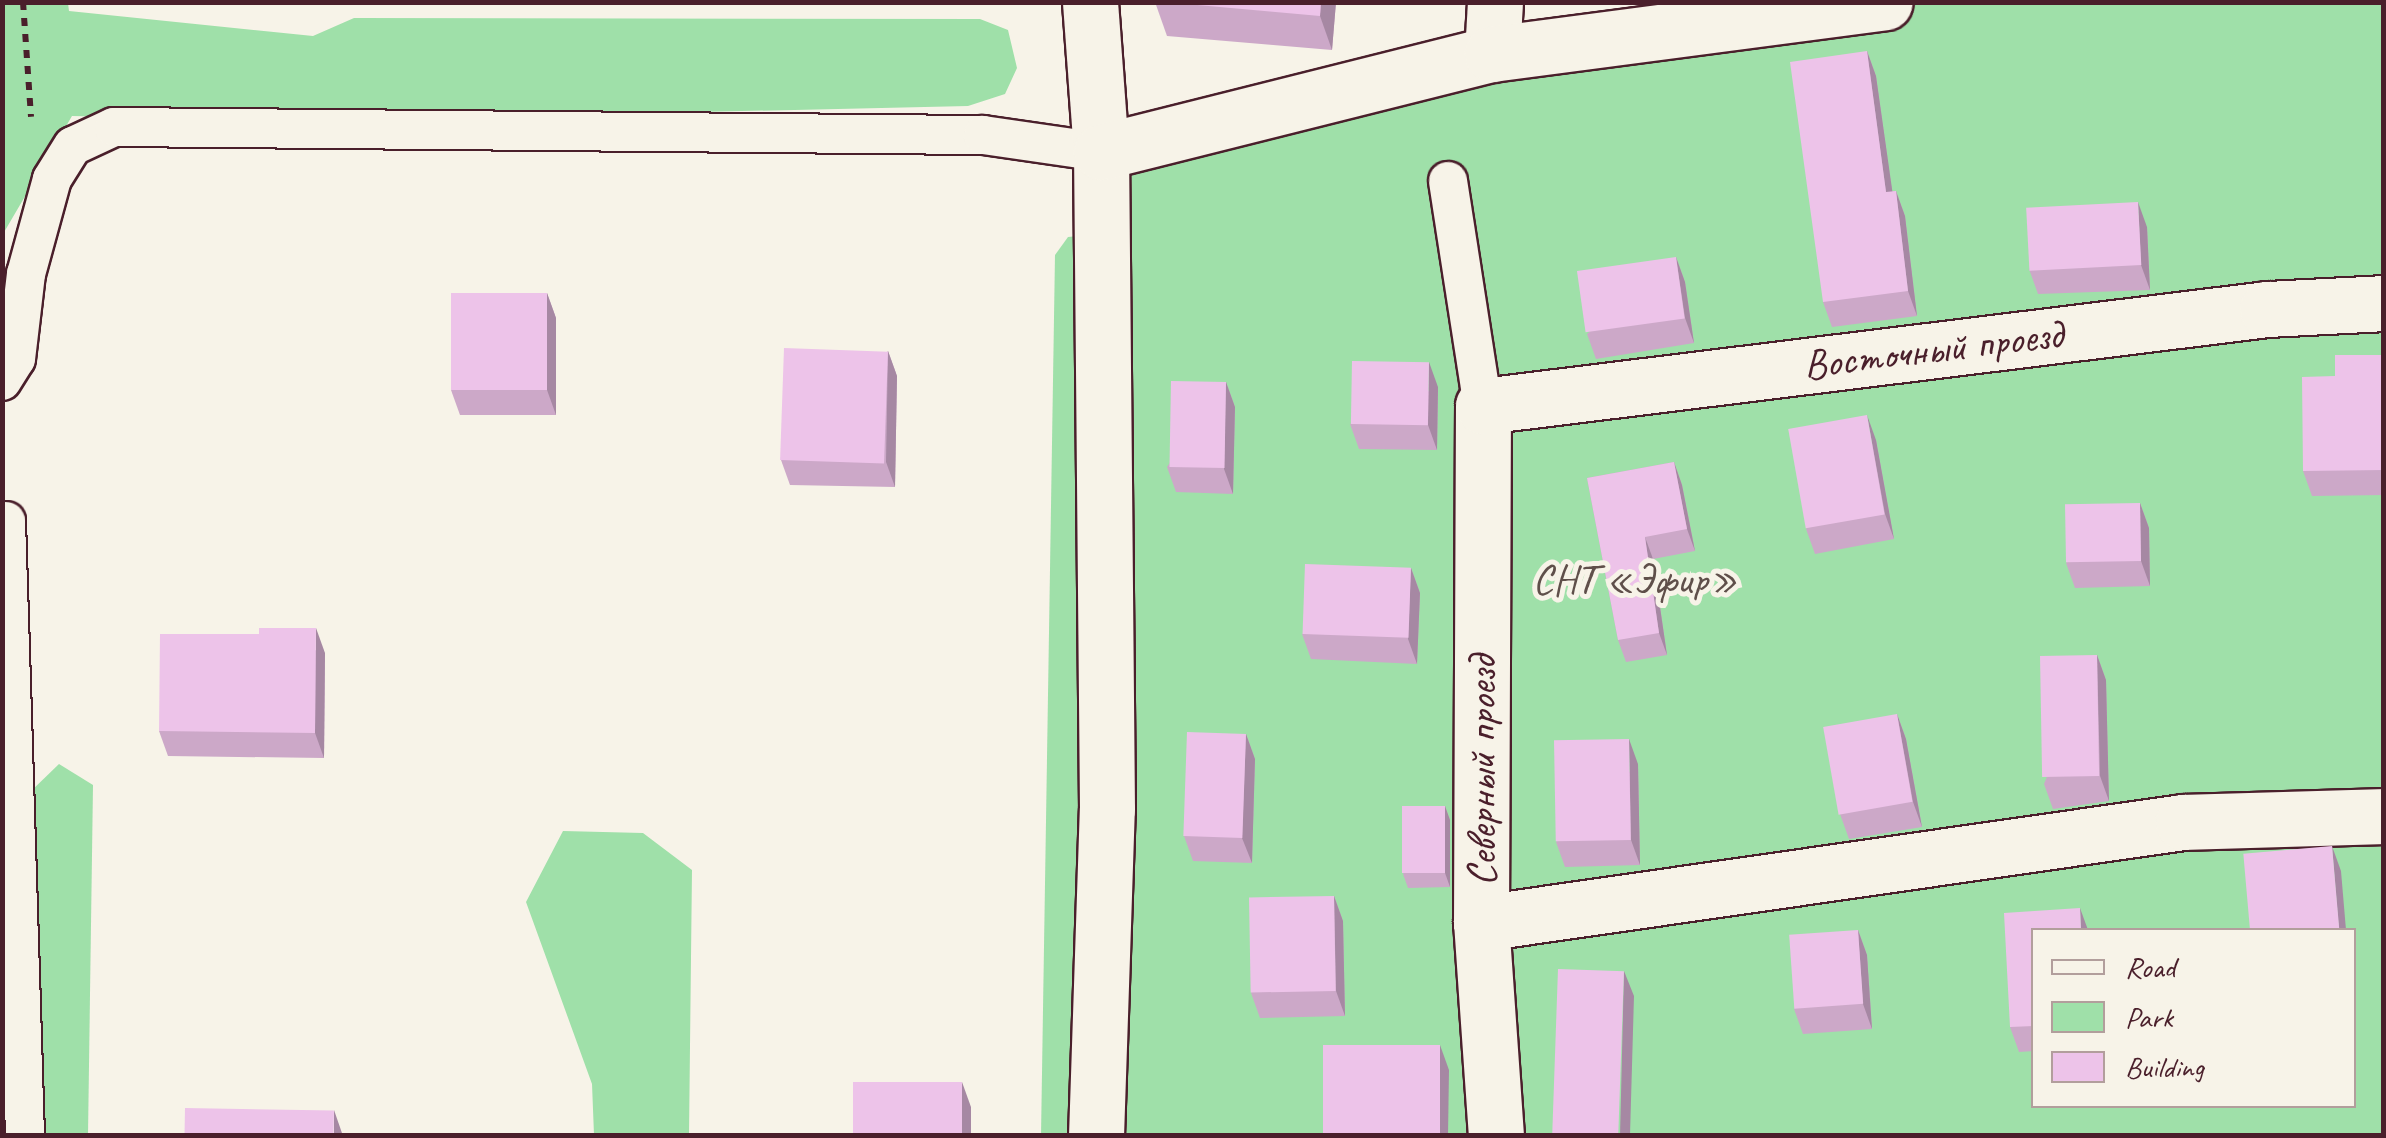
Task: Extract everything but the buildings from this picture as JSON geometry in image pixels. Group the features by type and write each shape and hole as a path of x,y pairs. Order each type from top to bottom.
{"street":[{"path":"1090,2 1102,152 1107,809 1096,1136"},
{"path":"1102,152 1494,28 1885,2"},
{"name":"Восточный проезд","path":"1483,406 2266,309 2384,304"},
{"name":"Северный проезд","path":"1483,406 1482,923 1496,1136"},
{"path":"1482,923 2183,822 2384,816"}],"lane":[{"path":"2,381 16,359 29,256 52,179 73,146 114,128 983,135 1102,152"},
{"path":"1448,181 1483,406"},
{"path":"6,521 25,1136"}],"path":[{"path":"23,2 34,137 52,179"}],"green space":[{"path":"3,3 68,3 69,11 313,36 354,18 980,19 1008,30 1017,68 1005,94 968,106 301,121 72,116 3,234"},
{"name":"СНТ «Эфир»","path":"1913,3 2383,3 2383,1135 1096,1136 1101,152 1488,67"},
{"path":"1088,235 1080,1135 1041,1136 1055,255 1068,237"},
{"path":"59,764 93,785 88,1135 3,1135 2,978 28,794"},
{"path":"563,831 643,833 692,870 689,1135 594,1135 592,1084 526,902"}]}
